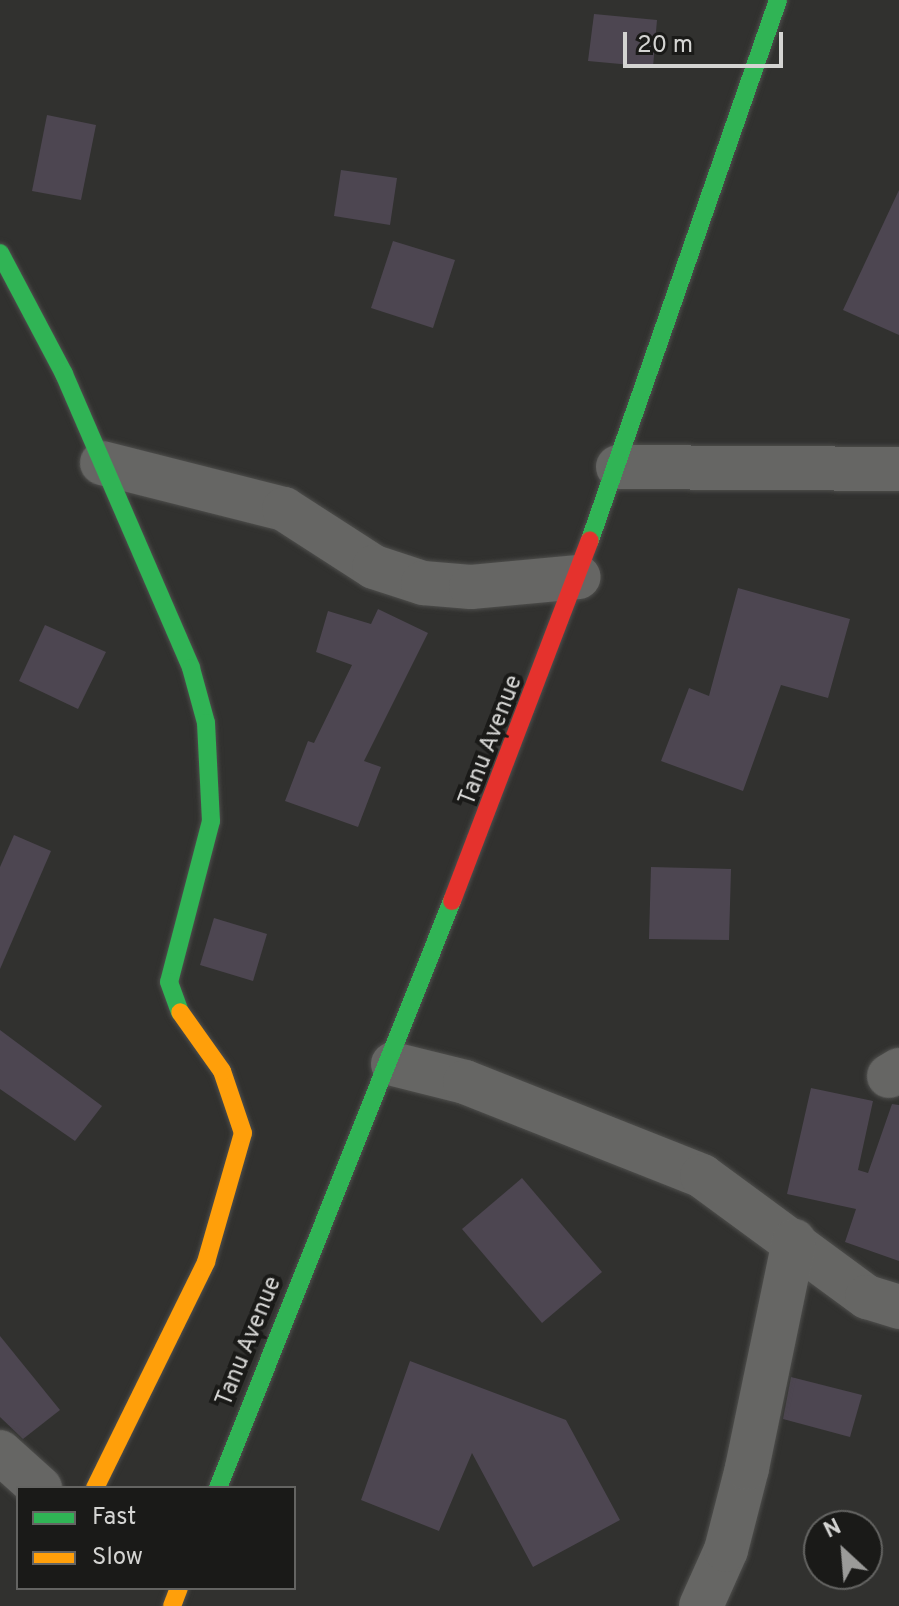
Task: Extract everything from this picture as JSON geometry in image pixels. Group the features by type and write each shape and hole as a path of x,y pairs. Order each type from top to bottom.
{"street":[{"name":"Tanu Avenue","path":"219,1486 393,1064 579,577 778,0"},
{"path":"0,253 102,463 191,668 206,723 211,821 169,982 174,1004 227,1080 243,1133 206,1262 96,1486"},
{"path":"102,463 284,509 374,567 423,583 471,587 579,577"},
{"path":"618,467 899,469"},
{"path":"393,1064 465,1082 702,1176 867,1297 899,1307"},
{"path":"701,1606 744,1481 794,1241"},
{"path":"0,1452 38,1486"},
{"path":"155,1590 171,1606"}],"building":[{"path":"594,14 657,20 653,67 588,61"},
{"path":"47,115 96,125 81,200 32,191"},
{"path":"341,170 397,178 390,225 334,216"},
{"path":"899,190 899,335 843,310"},
{"path":"393,241 455,260 433,328 371,308"},
{"path":"738,588 850,619 828,698 781,685 743,791 661,761 689,688 709,696"},
{"path":"378,609 428,633 364,761 381,767 358,827 285,801 308,741 314,743 352,665 316,652 328,611 371,624"},
{"path":"45,625 106,652 78,709 19,681"},
{"path":"14,835 51,851 0,969 0,867"},
{"path":"651,867 731,869 729,940 649,939"},
{"path":"214,918 267,934 253,981 200,965"},
{"path":"0,1030 102,1106 75,1141 0,1089"},
{"path":"811,1088 873,1101 858,1170 868,1173 892,1104 899,1105 899,1261 845,1242 856,1209 787,1194"},
{"path":"522,1178 602,1272 542,1323 462,1229"},
{"path":"0,1336 60,1410 23,1439 0,1417"},
{"path":"410,1361 566,1420 620,1520 533,1567 472,1453 439,1531 361,1500"},
{"path":"791,1377 862,1395 850,1437 783,1419"}],"traffic: fast":[{"path":"590,540 778,0"},
{"path":"0,253 64,374 191,668 206,723 211,821 169,982 180,1012"},
{"path":"219,1486 452,901"}],"traffic: slow":[{"path":"96,1486 206,1262 243,1133 222,1071 180,1012"},
{"path":"172,1606 178,1590"}],"traffic: jam":[{"path":"452,901 590,540"}]}
